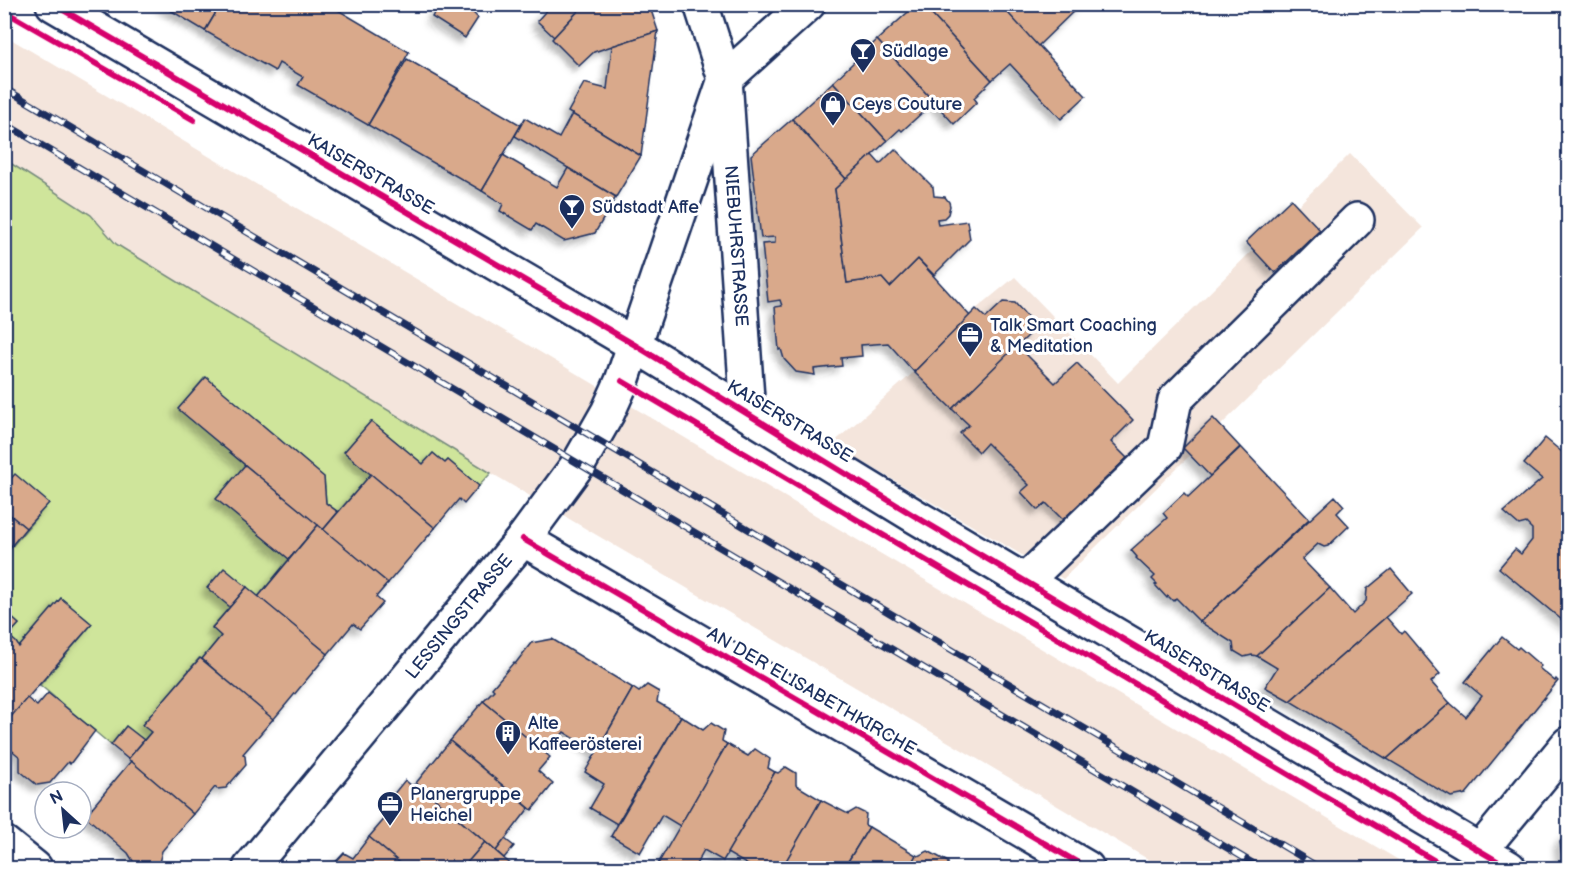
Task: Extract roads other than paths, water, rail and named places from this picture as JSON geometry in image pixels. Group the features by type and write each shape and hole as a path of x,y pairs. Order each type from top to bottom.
{"street":[{"name":"KAISERSTRASSE","path":"53,4 635,345 913,515 1509,868"},
{"name":"NIEBUHRSTRASSE","path":"701,4 725,79 748,413"},
{"path":"725,79 808,4"},
{"name":"NIEBUHRSTRASSE","path":"635,345 725,79"},
{"path":"1025,581 1165,447 1175,400 1357,220"},
{"name":"LESSINGSTRASSE","path":"250,868 523,539 579,464 608,412 635,345"},
{"name":"AN DER ELISABETHKIRCHE","path":"523,539 1087,868"},
{"path":"1480,851 1569,744"},
{"path":"4,843 34,868"}],"railway":[{"path":"4,88 1320,868"},
{"path":"4,123 1261,868"}],"place":[{"name":"Südlage","path":"863,74"},
{"name":"Ceys Couture","path":"833,127"},
{"name":"Südstadt Affe","path":"572,230"},
{"name":"Talk Smart Coaching & Meditation","path":"970,358"},
{"name":"Alte Kaffeerösterei","path":"508,756"},
{"name":"Planergruppe Heichel","path":"390,827"}]}
